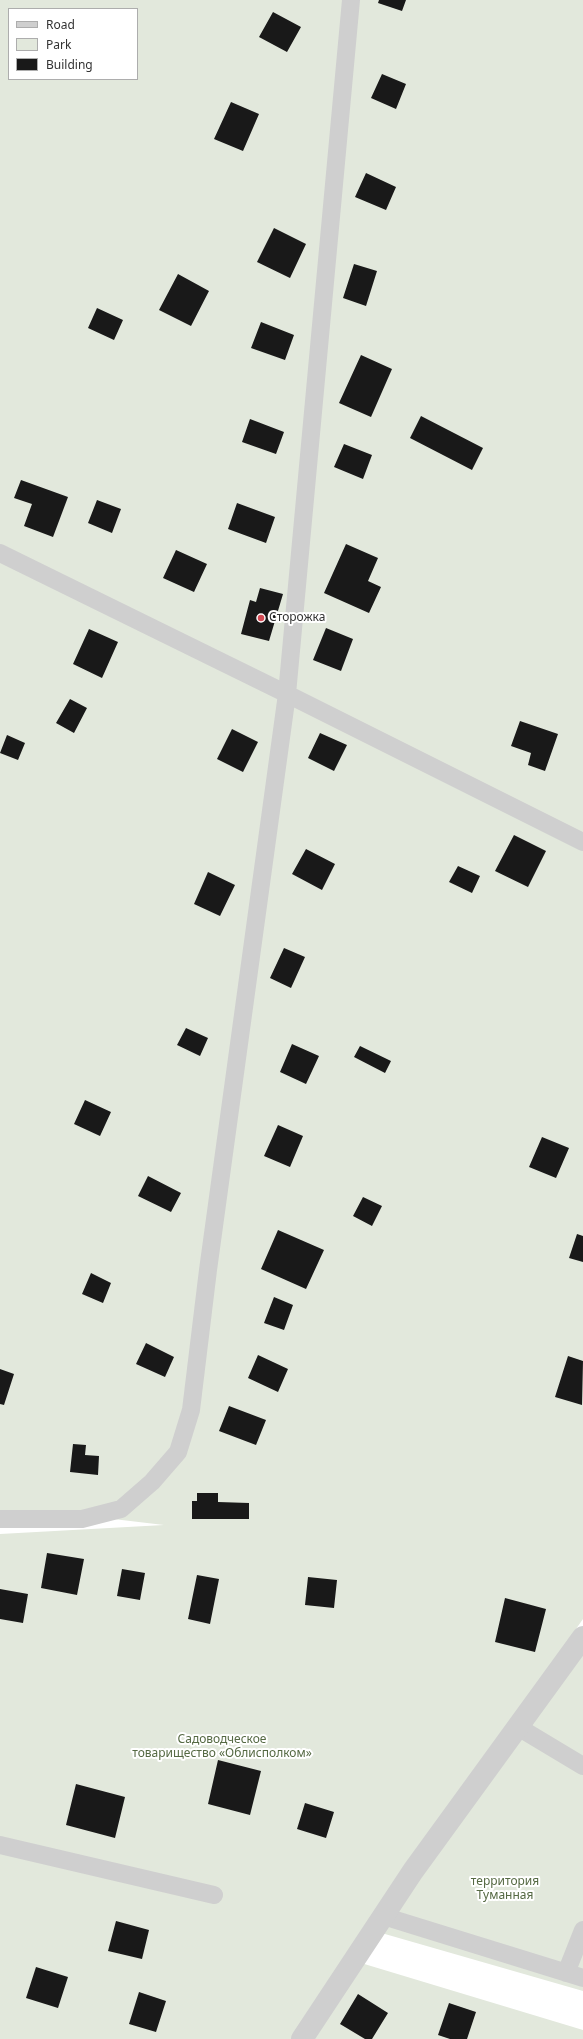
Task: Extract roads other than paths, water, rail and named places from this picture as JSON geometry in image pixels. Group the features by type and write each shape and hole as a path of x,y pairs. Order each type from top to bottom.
{"street":[{"path":"302,2039 414,1871 583,1637"}],"lane":[{"path":"0,1519 82,1519 121,1508 152,1482 178,1452 191,1410 208,1270 287,694 351,0"},
{"path":"0,553 583,842"},
{"path":"518,1727 583,1766"},
{"path":"0,1845 214,1895"},
{"path":"383,1916 575,1975 583,1930"}],"place":[{"name":"Сторожка","path":"261,618"}],"park label":[{"name":"Садоводческое товарищество «Облисполком»","path":"222,1747"},
{"name":"территория Туманная","path":"505,1889"}]}
